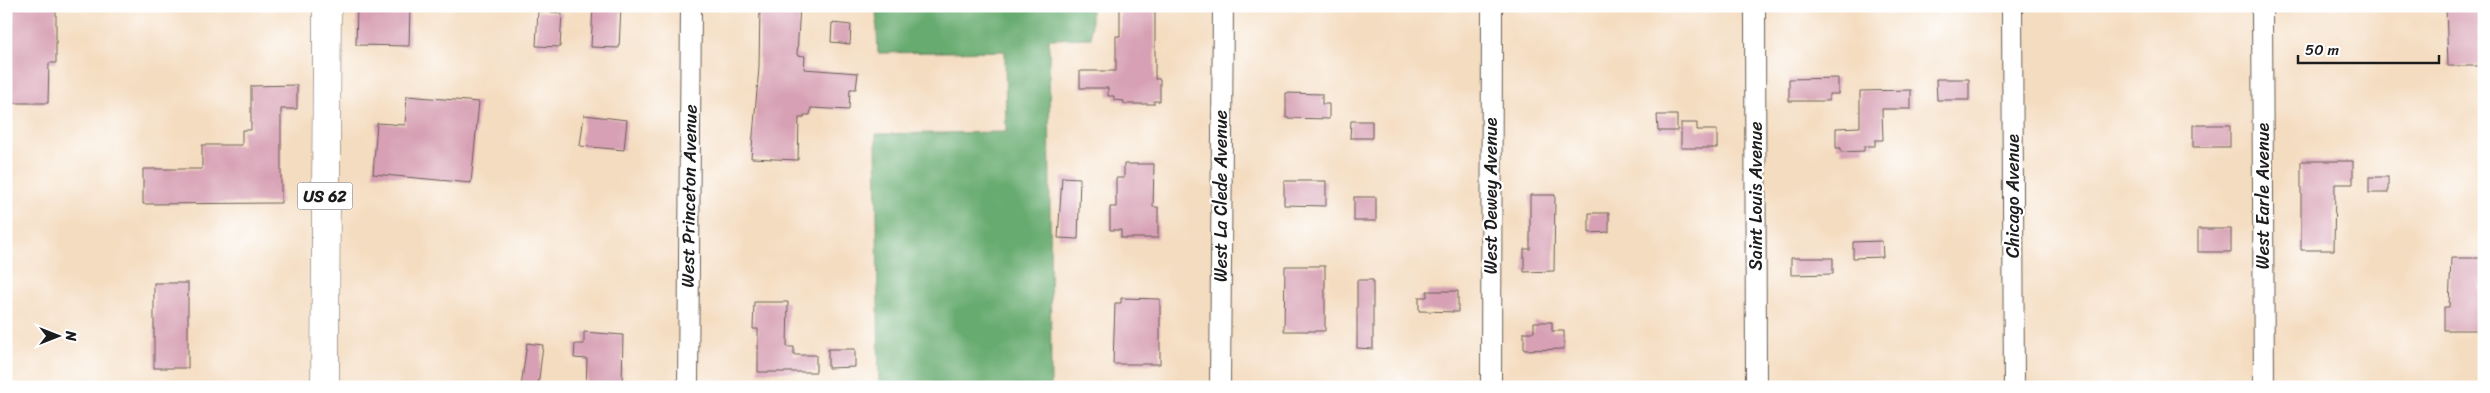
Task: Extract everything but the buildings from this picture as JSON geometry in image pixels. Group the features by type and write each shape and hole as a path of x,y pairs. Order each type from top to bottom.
{"main road":[{"name":"US 62","path":"326,387 327,6"}],"street":[{"name":"West Princeton Avenue","path":"688,387 691,6"},
{"name":"West La Clede Avenue","path":"1220,387 1222,6"},
{"name":"West Dewey Avenue","path":"1491,387 1492,6"},
{"name":"Saint Louis Avenue","path":"1755,6 1756,387"},
{"name":"Chicago Avenue","path":"2012,6 2014,387"},
{"name":"West Earle Avenue","path":"2262,6 2264,387"}],"green space":[{"path":"876,6 1091,6 1091,38 1049,39 1051,387 879,387 876,134 1006,132 1005,51 878,53"}]}
